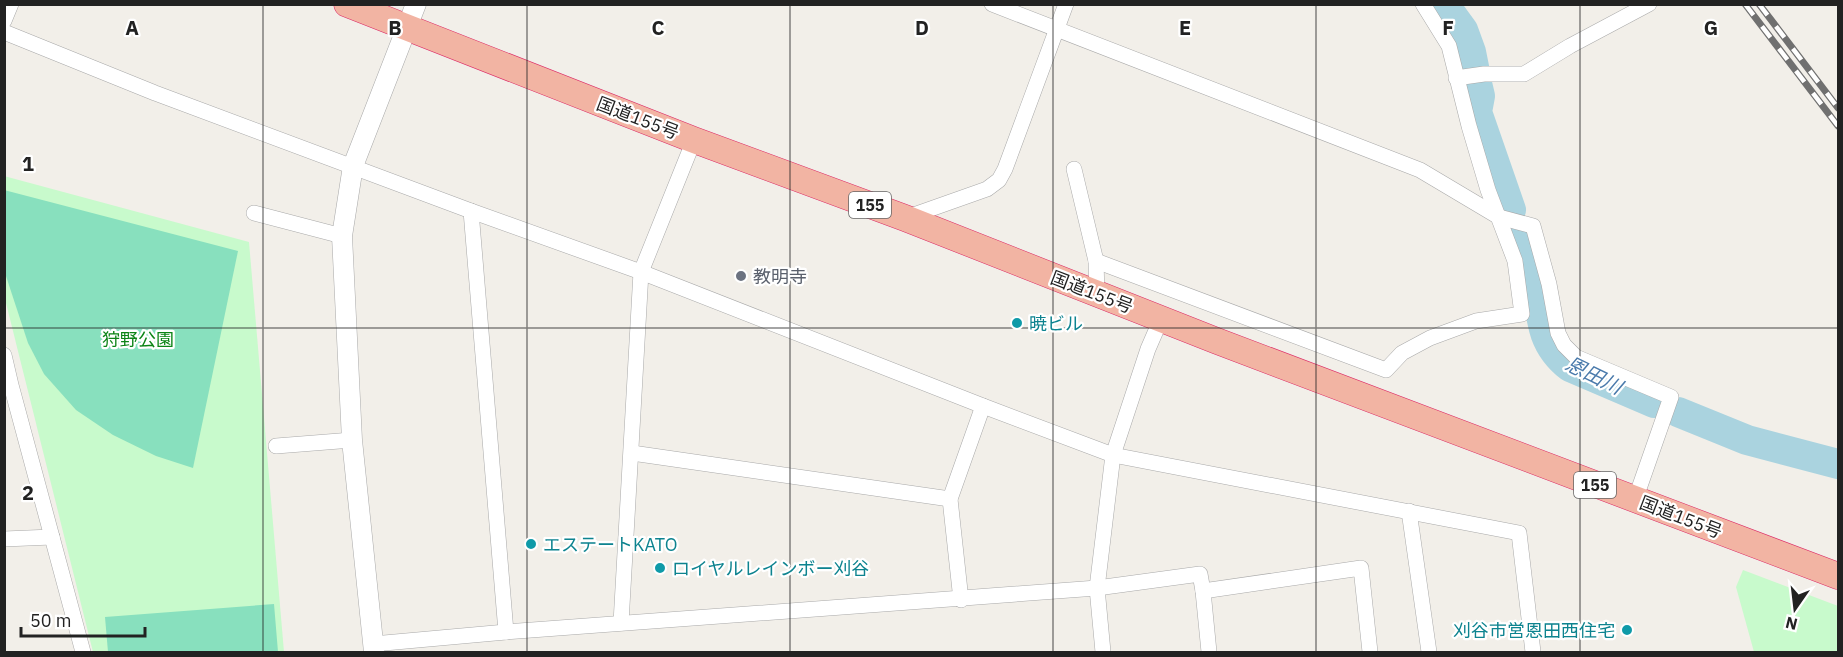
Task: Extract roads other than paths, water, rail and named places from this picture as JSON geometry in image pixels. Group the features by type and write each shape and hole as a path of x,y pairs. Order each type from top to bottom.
{"highway":[{"name":"国道155号","path":"347,4 412,16 693,140 905,218 1097,294 1839,576"}],"street":[{"path":"4,21 11,4"},
{"path":"992,4 1420,170 1499,217 1533,226 1549,284 1558,333 1564,345 1576,357 1671,397 1635,500"},
{"path":"905,218 987,189 999,180 1066,4"},
{"path":"1096,261 1386,370 1401,353 1430,338 1476,321 1521,314 1515,261 1488,190 1449,46 1423,4"},
{"path":"1456,78 1484,74 1524,74 1570,46 1649,4"},
{"path":"412,16 352,166 342,236 352,440 374,648 506,632 961,600 1097,588 1200,574 1209,652"},
{"path":"4,32 154,93 641,272 1113,455 1519,533 1533,652"},
{"path":"621,623 641,272 693,140"},
{"path":"1074,169 1096,261 1097,294"},
{"path":"471,211 506,632"},
{"path":"254,213 342,236"},
{"path":"1102,652 1097,588 1113,455 1148,349 1161,318"},
{"path":"4,355 8,385 83,652"},
{"path":"961,600 950,499 983,406"},
{"path":"276,446 352,440"},
{"path":"632,453 950,499"},
{"path":"1409,511 1429,652"},
{"path":"4,539 52,537"},
{"path":"1203,591 1360,568 1370,652"}],"waterway":[{"name":"恩田川","path":"1444,4 1463,30 1475,72"},
{"name":"恩田川","path":"1476,79 1480,96 1477,112 1511,210"},
{"name":"恩田川","path":"1520,231 1534,266 1545,333 1558,356 1570,367 1654,403"},
{"name":"恩田川","path":"1678,412 1747,440 1838,464"}],"railway":[{"path":"1745,4 1838,126"},
{"path":"1759,4 1838,108"}],"place":[{"name":"教明寺","path":"741,276"},
{"name":"暁ビル","path":"1017,323"},
{"name":"エステートKATO","path":"531,544"},
{"name":"ロイヤルレインボー刈谷","path":"660,568"},
{"name":"刈谷市営恩田西住宅","path":"1627,630"}],"park label":[{"name":"狩野公園","path":"138,339"}]}
